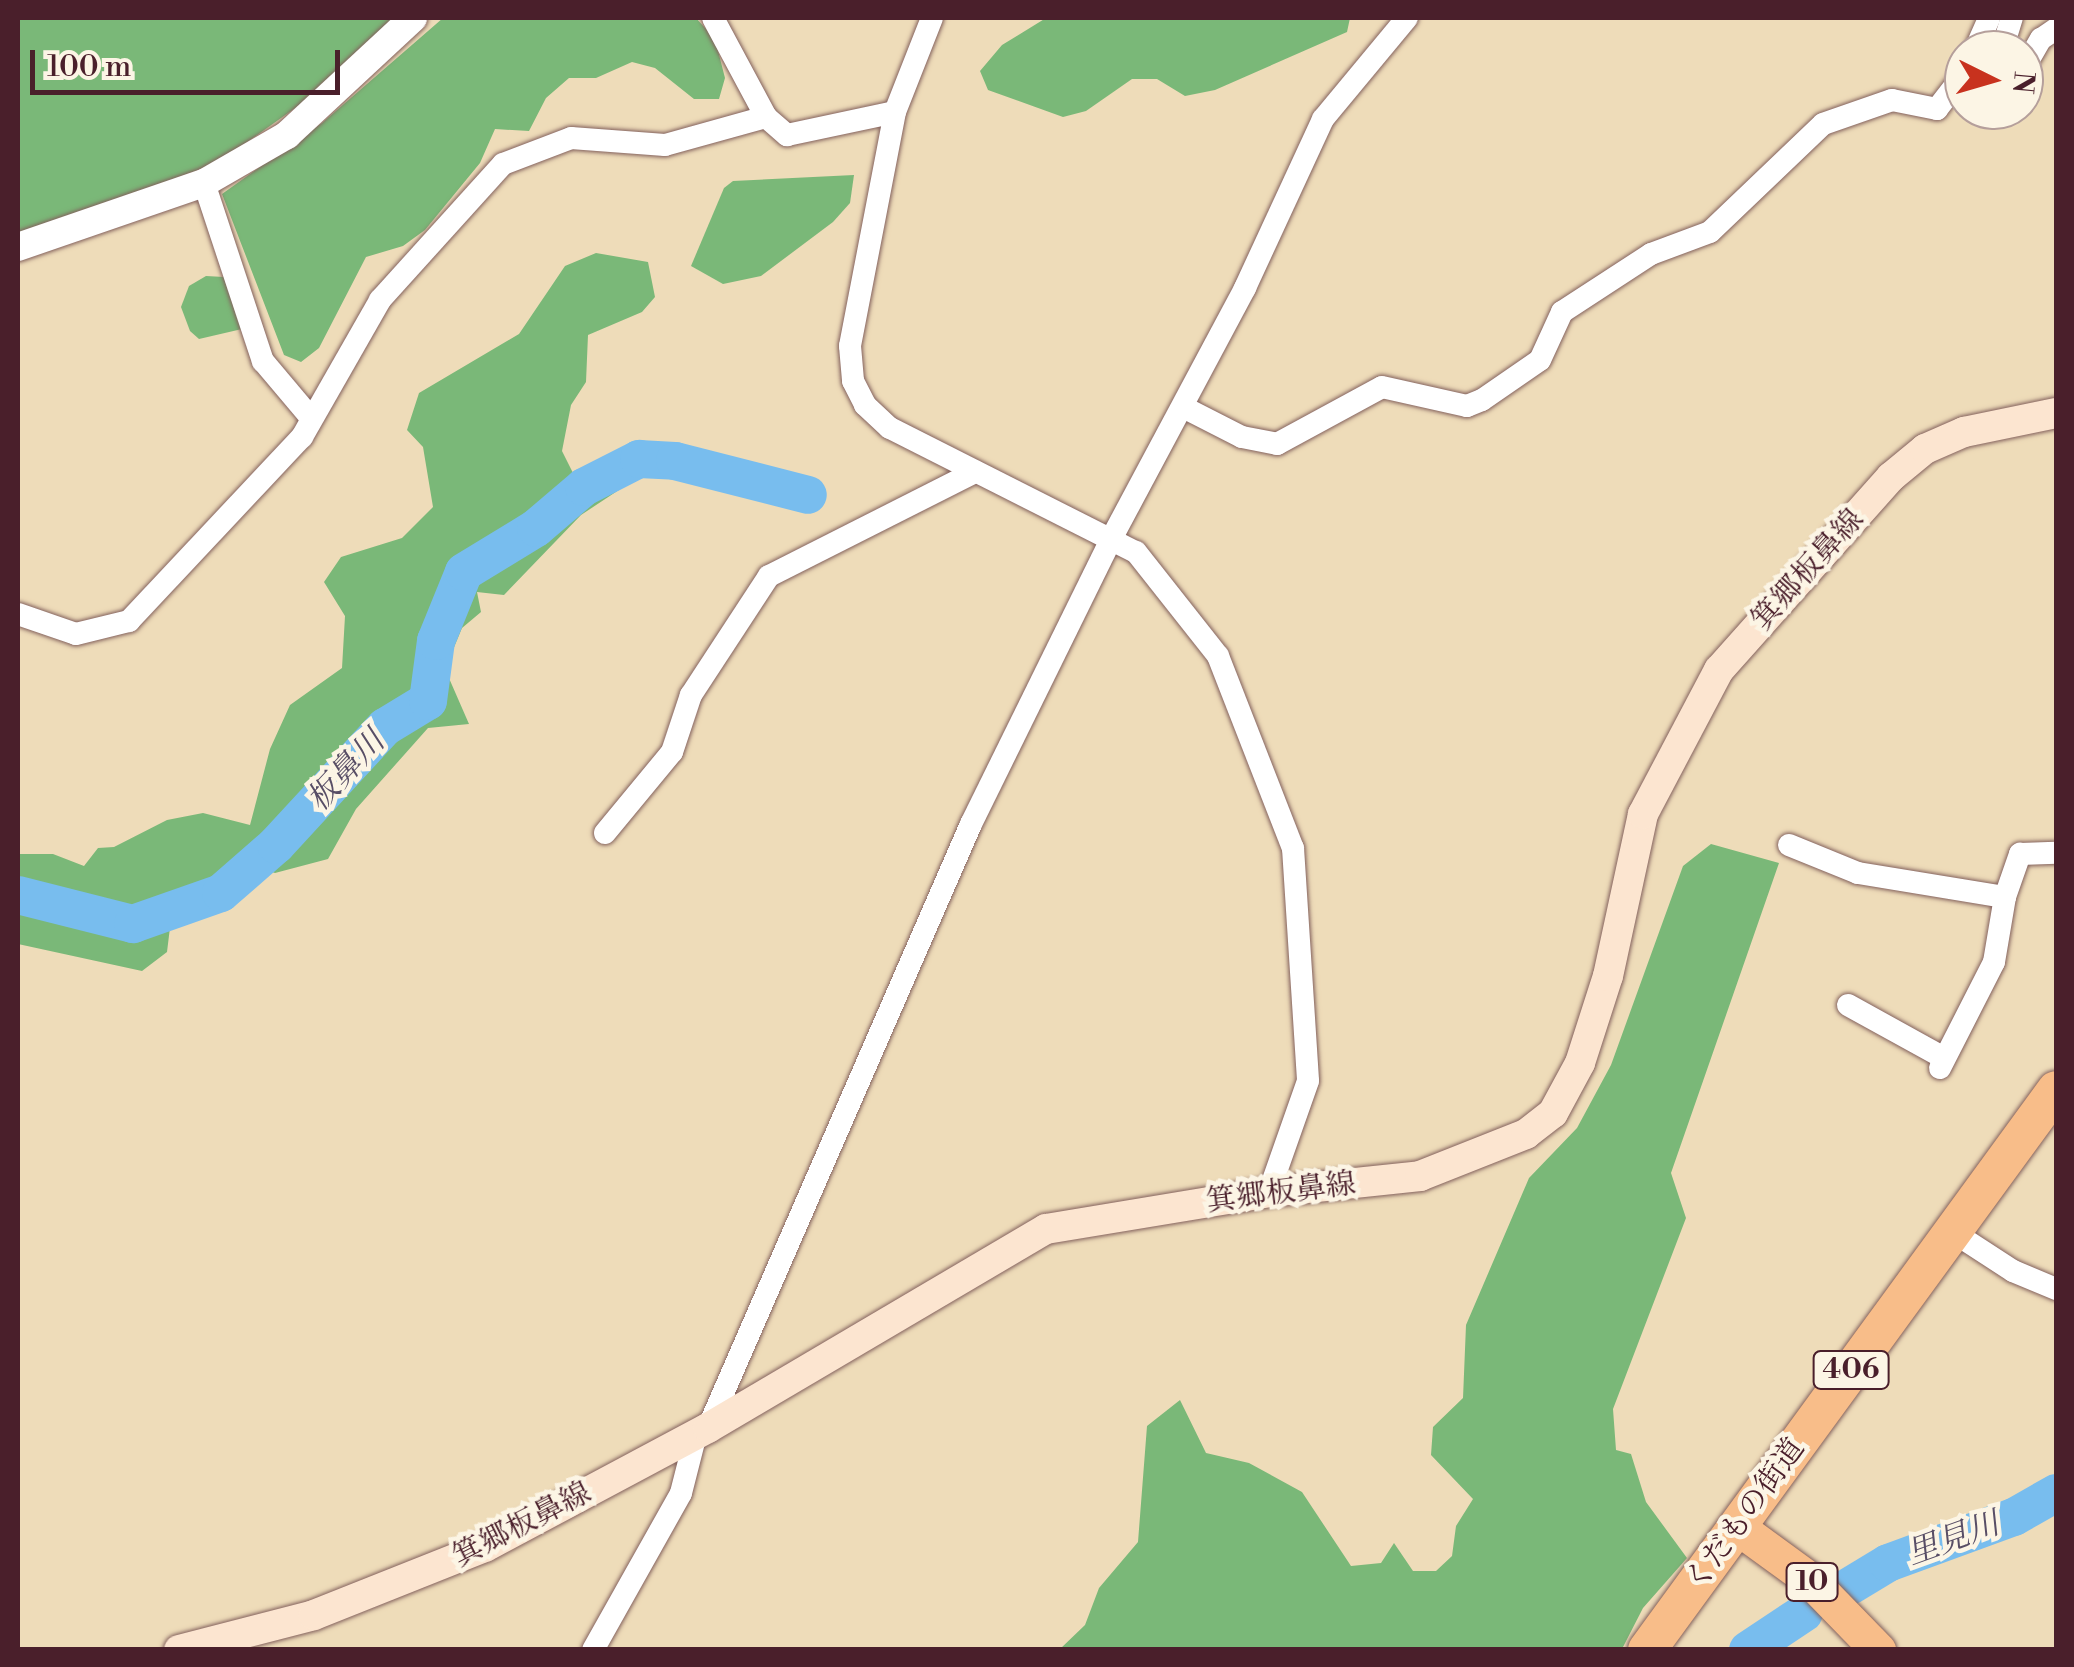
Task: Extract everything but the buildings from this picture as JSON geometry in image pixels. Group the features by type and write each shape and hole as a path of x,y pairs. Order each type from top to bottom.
{"highway":[{"name":"くだもの街道","path":"1646,1650 2056,1090"}],"main road":[{"name":"箕郷板鼻線","path":"179,1650 314,1615 485,1547 702,1431 1046,1229 1269,1192 1420,1176 1459,1166 1526,1134 1552,1113 1594,1024 1643,814 1720,670 1891,477 1925,449 1964,432 2056,414"},
{"name":"10","path":"1736,1526 1810,1580 1878,1650"}],"street":[{"path":"18,247 204,183 286,136 413,18"},
{"path":"713,18 766,117 786,135 801,136 894,112"},
{"path":"932,18 894,112 850,366 866,406 890,428 1136,552 1218,656 1292,832 1308,1081 1269,1192"},
{"path":"593,1650 681,1493 702,1431 972,824 1110,541 1183,407 1323,120 1407,18"},
{"path":"1183,407 1242,437 1276,444 1382,387 1467,406 1482,400 1540,360 1562,312 1651,254 1710,232 1823,124 1892,100 1938,109 1944,101"},
{"path":"18,614 76,634 129,621 294,448 380,300 504,164 570,138 666,145 766,117"},
{"path":"204,183 263,361 311,418"},
{"path":"605,833 672,752 691,695 769,576 975,472"},
{"path":"1789,845 1858,873 2005,898"},
{"path":"1848,1005 1942,1063 1994,962 2005,898 2020,854 2056,853"},
{"path":"1953,1232 2013,1272 2056,1289"}],"green space":[{"path":"18,18 396,18 329,84 219,162 18,238"},
{"path":"443,18 696,18 715,39 725,78 719,99 694,99 655,68 632,62 596,78 569,78 546,98 529,131 495,129 480,163 425,230 403,246 366,257 319,348 301,362 284,355 222,194 322,123"},
{"path":"1046,18 1350,18 1347,32 1215,90 1185,96 1157,79 1132,79 1086,111 1063,117 988,90 980,71 1002,45"},
{"path":"854,175 850,203 833,222 761,276 723,284 691,266 724,188 733,181"},
{"path":"596,253 648,262 655,297 642,312 588,335 586,382 571,405 562,451 577,481 631,453 684,474 643,474 581,515 504,595 477,592 481,612 462,628 445,669 469,724 428,728 356,809 328,859 275,873 241,862 173,903 167,952 142,971 18,944 18,854 53,854 84,866 98,848 114,847 167,820 203,813 250,825 270,749 290,705 342,668 345,616 324,582 341,557 402,538 433,507 423,447 407,430 419,393 519,334 565,266"},
{"path":"206,276 224,277 242,329 199,339 190,331 181,307 189,286"},
{"path":"1711,844 1779,863 1671,1173 1686,1218 1613,1409 1616,1450 1631,1454 1646,1502 1687,1558 1643,1608 1622,1649 1060,1649 1085,1625 1099,1588 1138,1542 1147,1426 1180,1400 1206,1453 1249,1463 1302,1492 1351,1566 1381,1563 1394,1543 1413,1571 1436,1571 1452,1556 1456,1526 1473,1499 1431,1455 1433,1427 1463,1398 1466,1325 1529,1178 1577,1128 1611,1065 1683,866"}],"waterway":[{"name":"板鼻川","path":"18,895 133,924 221,893 276,845 385,727 428,701 436,641 464,572 536,528 584,487 639,459 675,461 808,495"},
{"name":"里見川","path":"1850,1586 1888,1563 2014,1517 2056,1493"},
{"name":"里見川","path":"1748,1650 1804,1613"}]}
